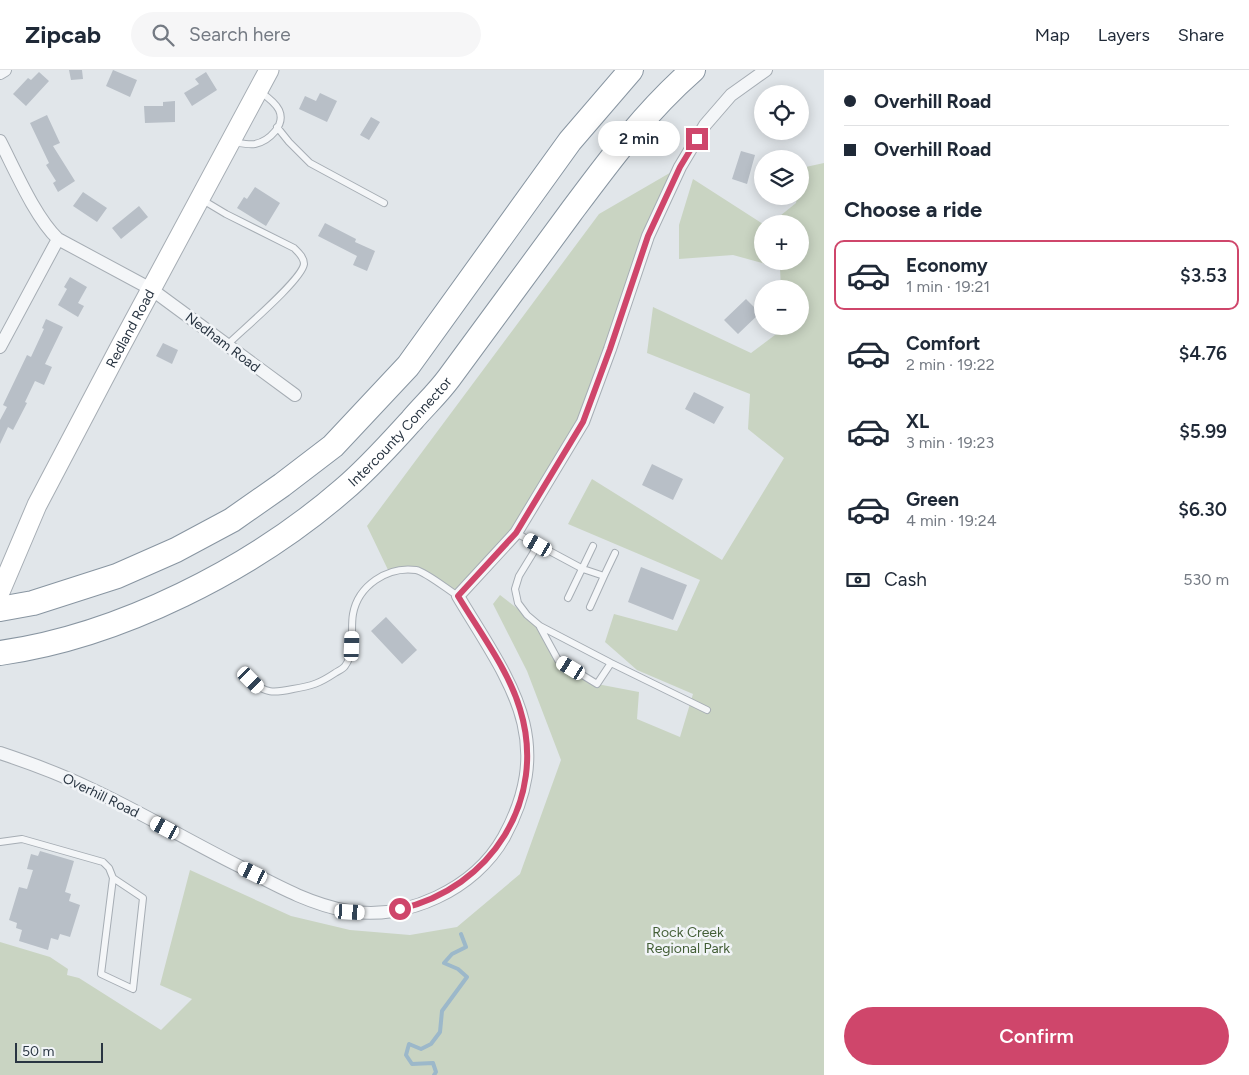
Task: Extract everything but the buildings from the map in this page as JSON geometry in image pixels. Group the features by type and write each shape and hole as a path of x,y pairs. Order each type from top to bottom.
{"highway":[{"path":"0,608 33,603 117,576 176,550 232,520 333,446 408,366 570,141 632,70"},
{"name":"Intercounty Connector","path":"0,652 24,649 88,632 146,611 214,579 294,530 344,490 392,442 447,381 622,143 677,84 693,70"}],"main road":[{"name":"Redland Road","path":"0,592 37,505 269,70"}],"street":[{"path":"0,73 5,70"},
{"path":"458,596 516,533 583,422 648,236 680,167 705,125 731,95 766,70"},
{"path":"0,141 26,192 58,239 0,346"},
{"name":"Nedham Road","path":"58,239 151,289 295,396"},
{"name":"Overhill Road","path":"0,753 90,788 224,859 313,902 332,908 357,912 390,912 410,907 447,892 477,870 490,857 501,843 518,807 528,770 525,729 511,684 458,596"}],"lane":[{"path":"231,142 255,144 270,136 277,127 281,117 279,110 273,102 258,90"},
{"path":"277,127 310,163 384,203"},
{"path":"200,198 226,214 294,248 301,255 304,262 302,270 291,284 226,345"},
{"path":"516,533 583,569 604,576"},
{"path":"538,545 519,576 515,589 518,603 527,616 540,626 707,710"},
{"path":"568,598 593,546"},
{"path":"590,606 615,553"},
{"path":"251,680 260,689 273,692 293,690 317,684 345,666 352,646 352,616 356,601 366,586 389,572 416,570 458,596"},
{"path":"540,626 558,660 597,684 611,663"},
{"path":"0,842 22,839 103,862 109,868 113,878 100,974 133,990 143,898 113,878"}],"green space":[{"name":"Rock Creek Regional Park","path":"824,163 824,1075 0,1075 0,942 50,957 68,969 67,975 79,978 161,1030 192,999 160,985 190,870 291,916 350,930 410,935 457,927 520,874 561,760 527,671 493,604 500,595 540,626 558,660 597,684 639,692 637,719 680,737 693,694 637,670 605,642 614,614 677,631 700,580 568,524 592,479 722,560 784,458 748,429 750,394 647,353 653,307 751,353 775,335 809,335 809,280 781,280 780,270 809,270 809,215 781,215 794,205 809,205 809,166"},
{"path":"680,167 583,422 516,533 458,596 417,570 389,572 367,526 599,214"},
{"path":"693,179 754,218 754,261 733,255 679,259 679,225"}],"waterway":[{"path":"434,1075 436,1072 433,1063 412,1064 406,1055 409,1044 421,1049 431,1044 440,1032 442,1011 467,977 458,969 444,963 452,954 466,947 461,934"}],"route":[{"path":"400,909 410,907 447,892 477,870 501,843 518,807 528,770 525,729 520,709 511,684 458,596 516,533 583,422 648,236 680,167 697,139"}]}
